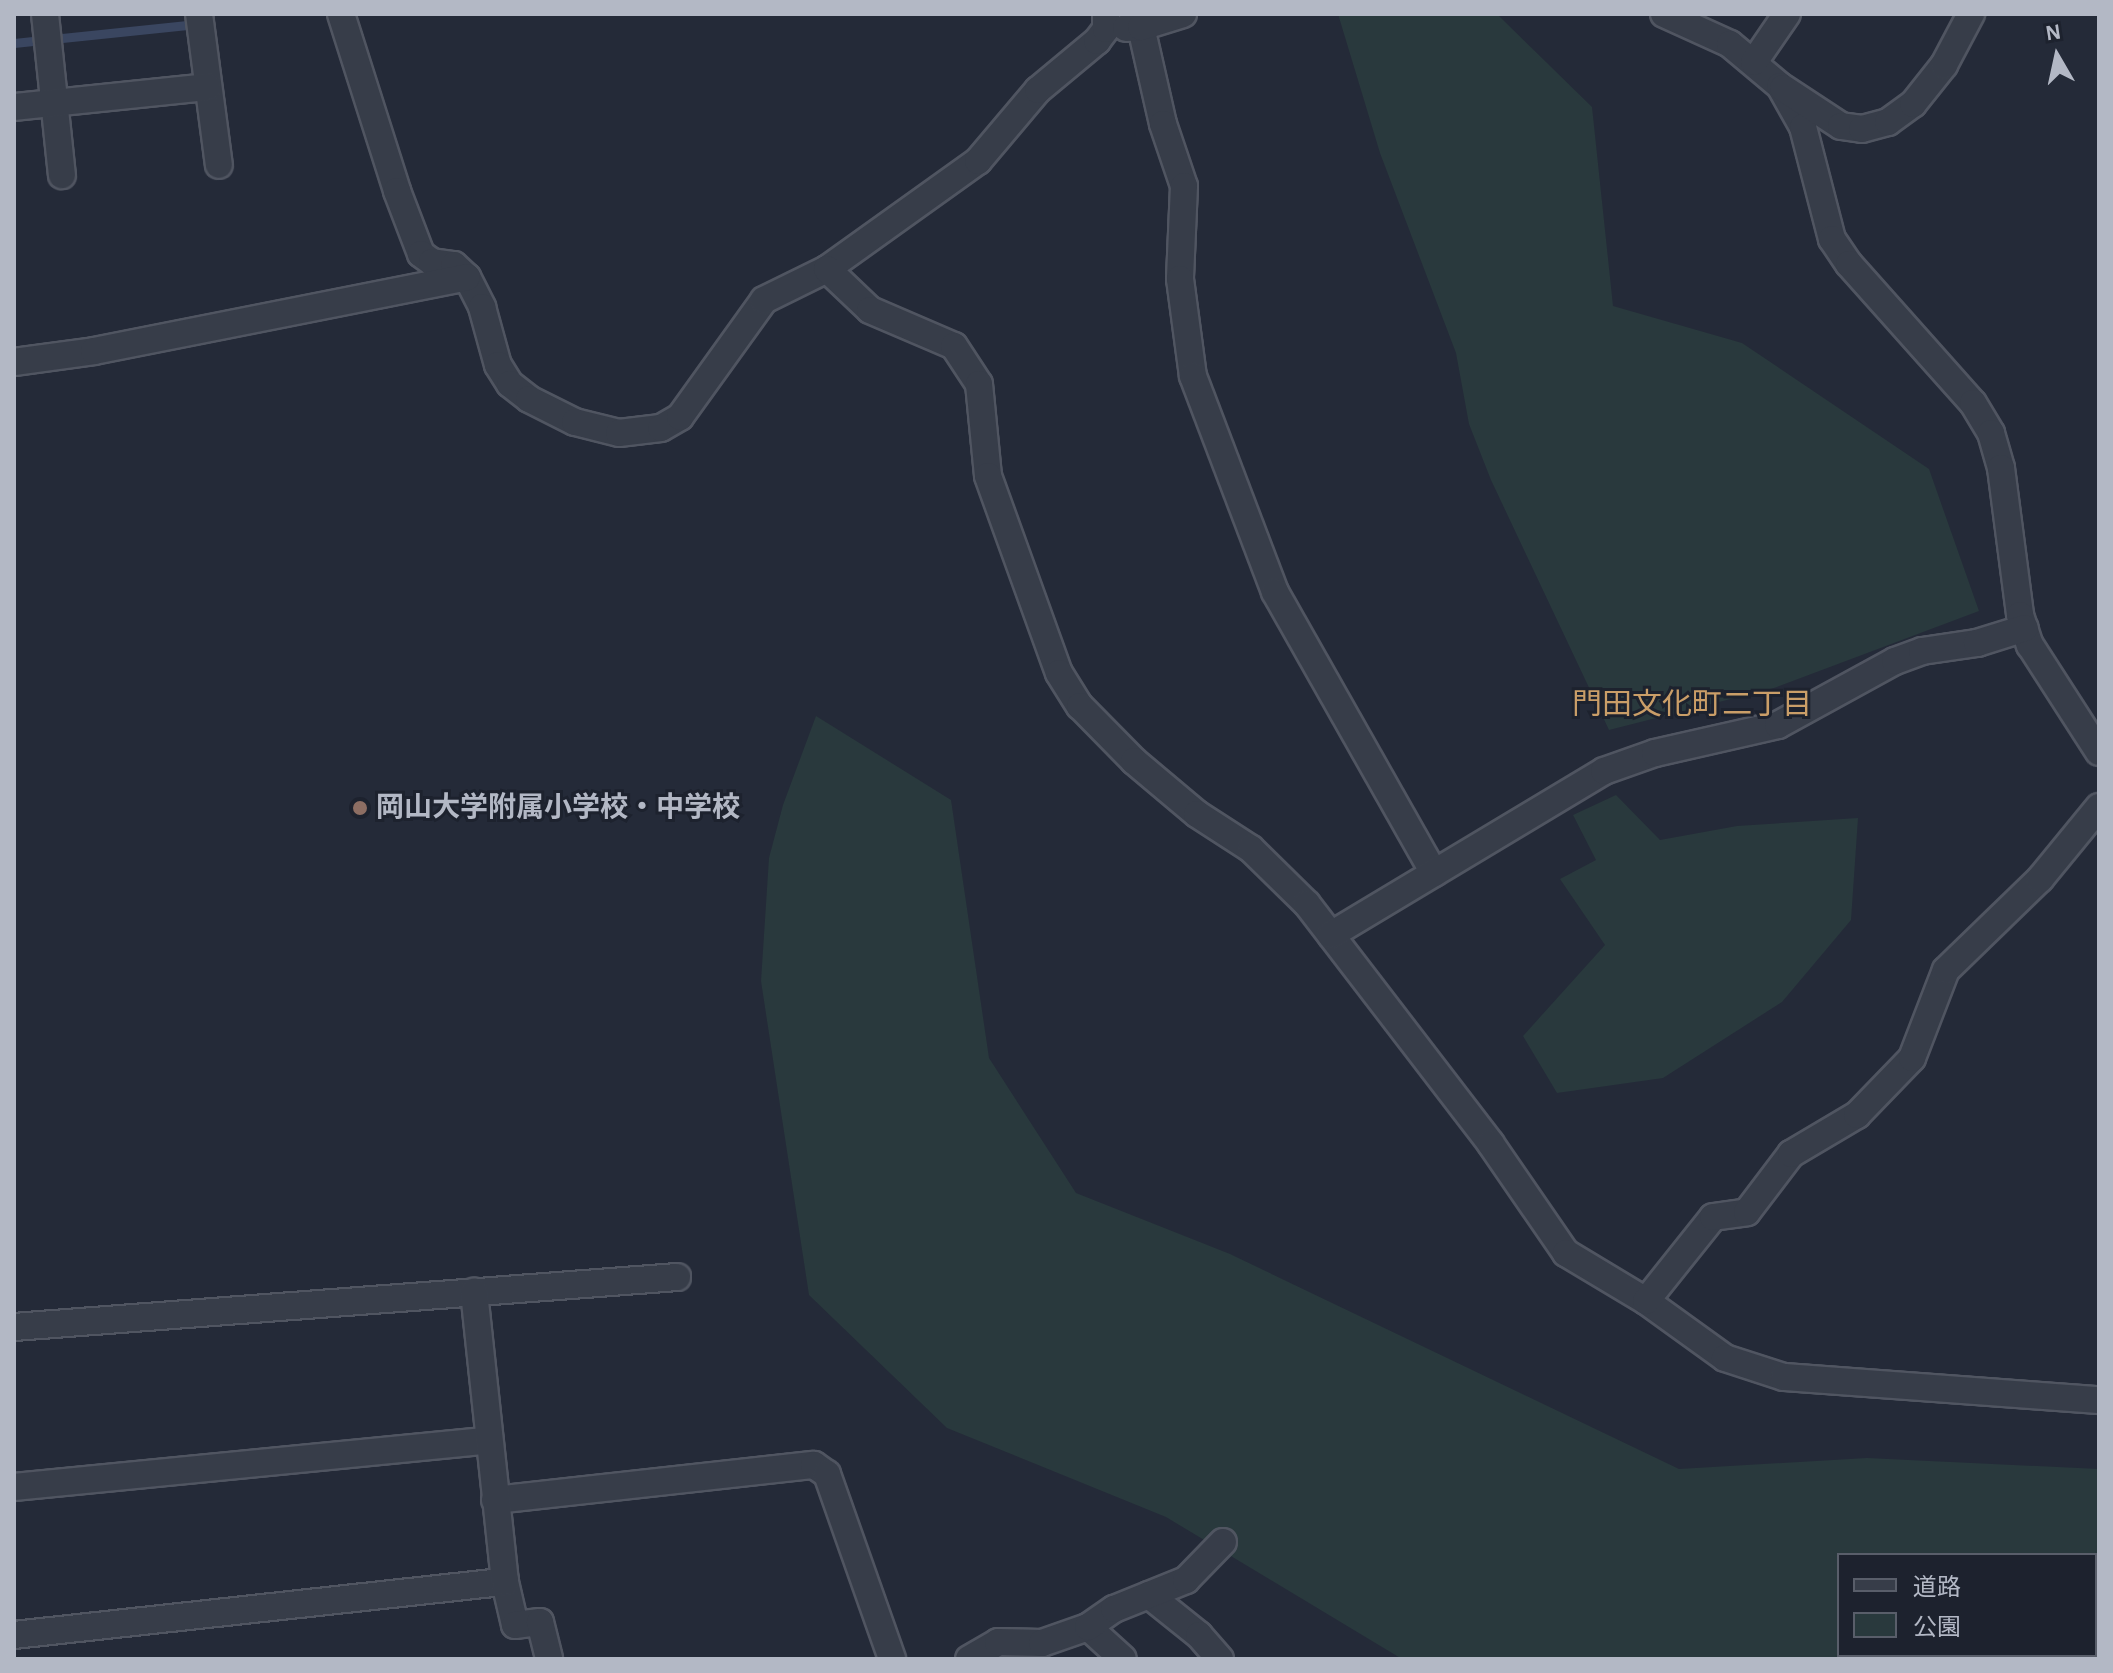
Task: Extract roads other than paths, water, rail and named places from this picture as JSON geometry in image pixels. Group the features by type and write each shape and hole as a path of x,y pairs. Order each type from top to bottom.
{"street":[{"path":"45,14 62,175"},
{"path":"199,14 219,165"},
{"path":"341,14 397,191 421,254 432,262 454,265 467,277 482,307 498,365 510,384 529,399 575,422 619,433 650,431 680,417 756,308 827,269 978,161 1038,90 1106,21 1141,27 1183,14"},
{"path":"1664,14 1730,44 1780,86 1841,126 1862,129 1888,122 1913,104 1944,65 1971,14"},
{"path":"1754,62 1787,14"},
{"path":"1141,27 1163,124 1184,186 1180,279 1193,376 1275,592 1434,873"},
{"path":"1780,86 1803,127 1832,239 1849,264 1973,403 1991,433 2001,468 2030,645 2099,752"},
{"path":"14,107 208,87"},
{"path":"827,269 870,310 954,346 979,384 988,476 1059,673 1080,706 1134,761 1176,797 1251,849 1307,904 1491,1144 1566,1253 1646,1301 1725,1358 1784,1377 2099,1400"},
{"path":"14,362 94,351 467,277"},
{"path":"1331,935 1604,771 1655,753 1778,725 1895,661 1922,651 1977,643 2025,628"},
{"path":"1646,1301 1713,1217 1747,1212 1791,1154 1857,1115 1912,1058 1946,970 2040,879 2099,807"},
{"path":"14,1327 677,1277"},
{"path":"474,1292 487,1441 505,1582 515,1625 540,1622 549,1659"},
{"path":"14,1487 487,1441"},
{"path":"495,1500 814,1465 827,1474 892,1659"},
{"path":"969,1659 998,1642 1042,1643 1088,1627 1114,1609 1186,1580 1223,1542"},
{"path":"14,1635 505,1582"},
{"path":"1149,1595 1199,1635 1220,1659"},
{"path":"1088,1627 1123,1659"}],"waterway":[{"path":"62,38 187,25"},
{"path":"14,43 33,41"}],"place":[{"name":"岡山大学附属小学校・中学校","path":"360,808"}],"district":[{"name":"門田文化町二丁目","path":"1692,705"}]}
